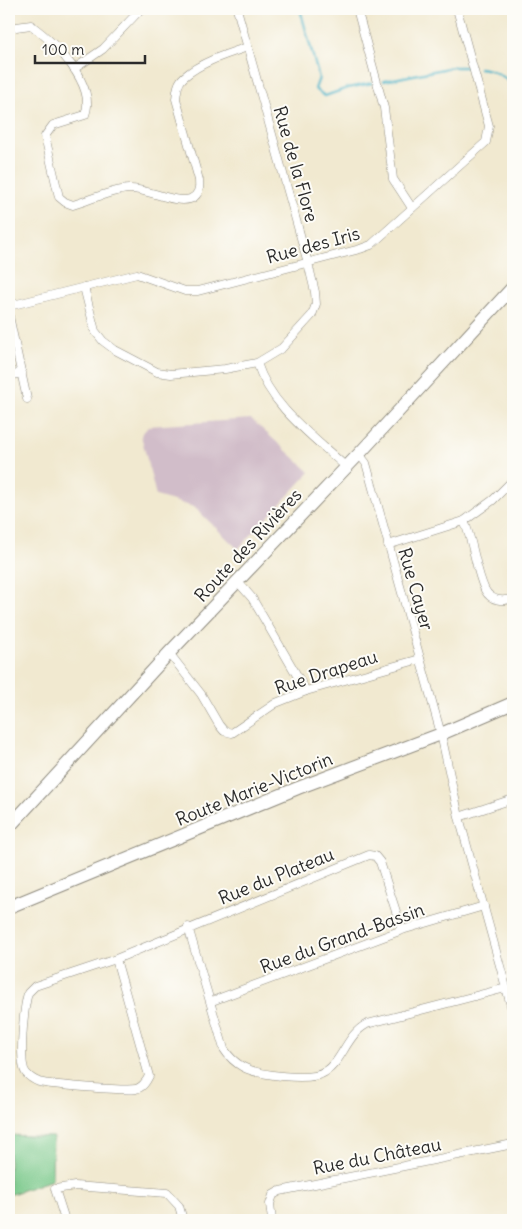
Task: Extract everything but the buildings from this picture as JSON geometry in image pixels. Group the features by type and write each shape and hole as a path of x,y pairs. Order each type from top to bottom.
{"main road":[{"name":"Route des Rivières","path":"9,827 169,653 359,454 513,288"},
{"name":"Route Marie-Victorin","path":"9,907 298,788 441,734 513,703"}],"street":[{"path":"74,69 103,49 141,9"},
{"name":"Rue de la Flore","path":"84,288 95,331 102,341 157,372 171,374 225,369 257,363 282,348 312,315 316,304 308,263 237,9"},
{"path":"357,9 384,108 393,179 412,208"},
{"name":"Rue des Iris","path":"9,306 137,274 185,291 198,291 371,245 486,142 489,133 457,9"},
{"path":"9,28 31,25 48,38 67,56 85,94 88,108 85,115 53,125 45,136 59,197 73,205 128,189 189,199 200,188 176,99 178,86 183,78 217,58 248,47"},
{"path":"9,316 27,400"},
{"path":"257,363 270,392 289,414 346,467"},
{"path":"9,376 22,373"},
{"name":"Rue Cayer","path":"359,454 366,463 441,734"},
{"path":"388,545 464,521 493,500 513,480"},
{"path":"464,521 485,590 494,599 513,598"},
{"path":"238,582 252,598 306,691"},
{"name":"Rue Drapeau","path":"169,653 200,694 219,725 228,732 238,730 276,703 306,691 420,659"},
{"path":"441,734 459,817 513,1012"},
{"path":"459,817 513,800"},
{"name":"Rue du Plateau","path":"116,959 149,1076 144,1085 136,1089 41,1082 32,1079 25,1072 22,1060 28,993 35,986 116,959 188,927 369,855 375,856 380,862 402,930"},
{"name":"Rue du Grand-Bassin","path":"212,1001 402,930 484,906"},
{"path":"188,927 212,1001 224,1049 232,1060 244,1068 265,1074 316,1077 327,1072 357,1029 506,988"},
{"name":"Rue du Château","path":"272,1220 270,1204 273,1196 280,1191 383,1168 513,1144"},
{"path":"65,1220 55,1189 75,1186 167,1193 179,1206 183,1220"}],"shaded area":[{"path":"251,419 310,472 238,549 194,507 156,496 141,435 149,426"}],"green space":[{"path":"9,1135 53,1137 52,1180 9,1195"}],"waterway":[{"path":"300,9 319,78 315,89 325,96 348,88 372,83"},
{"path":"384,81 453,67 467,67"},
{"path":"479,68 498,74 513,86"}]}
